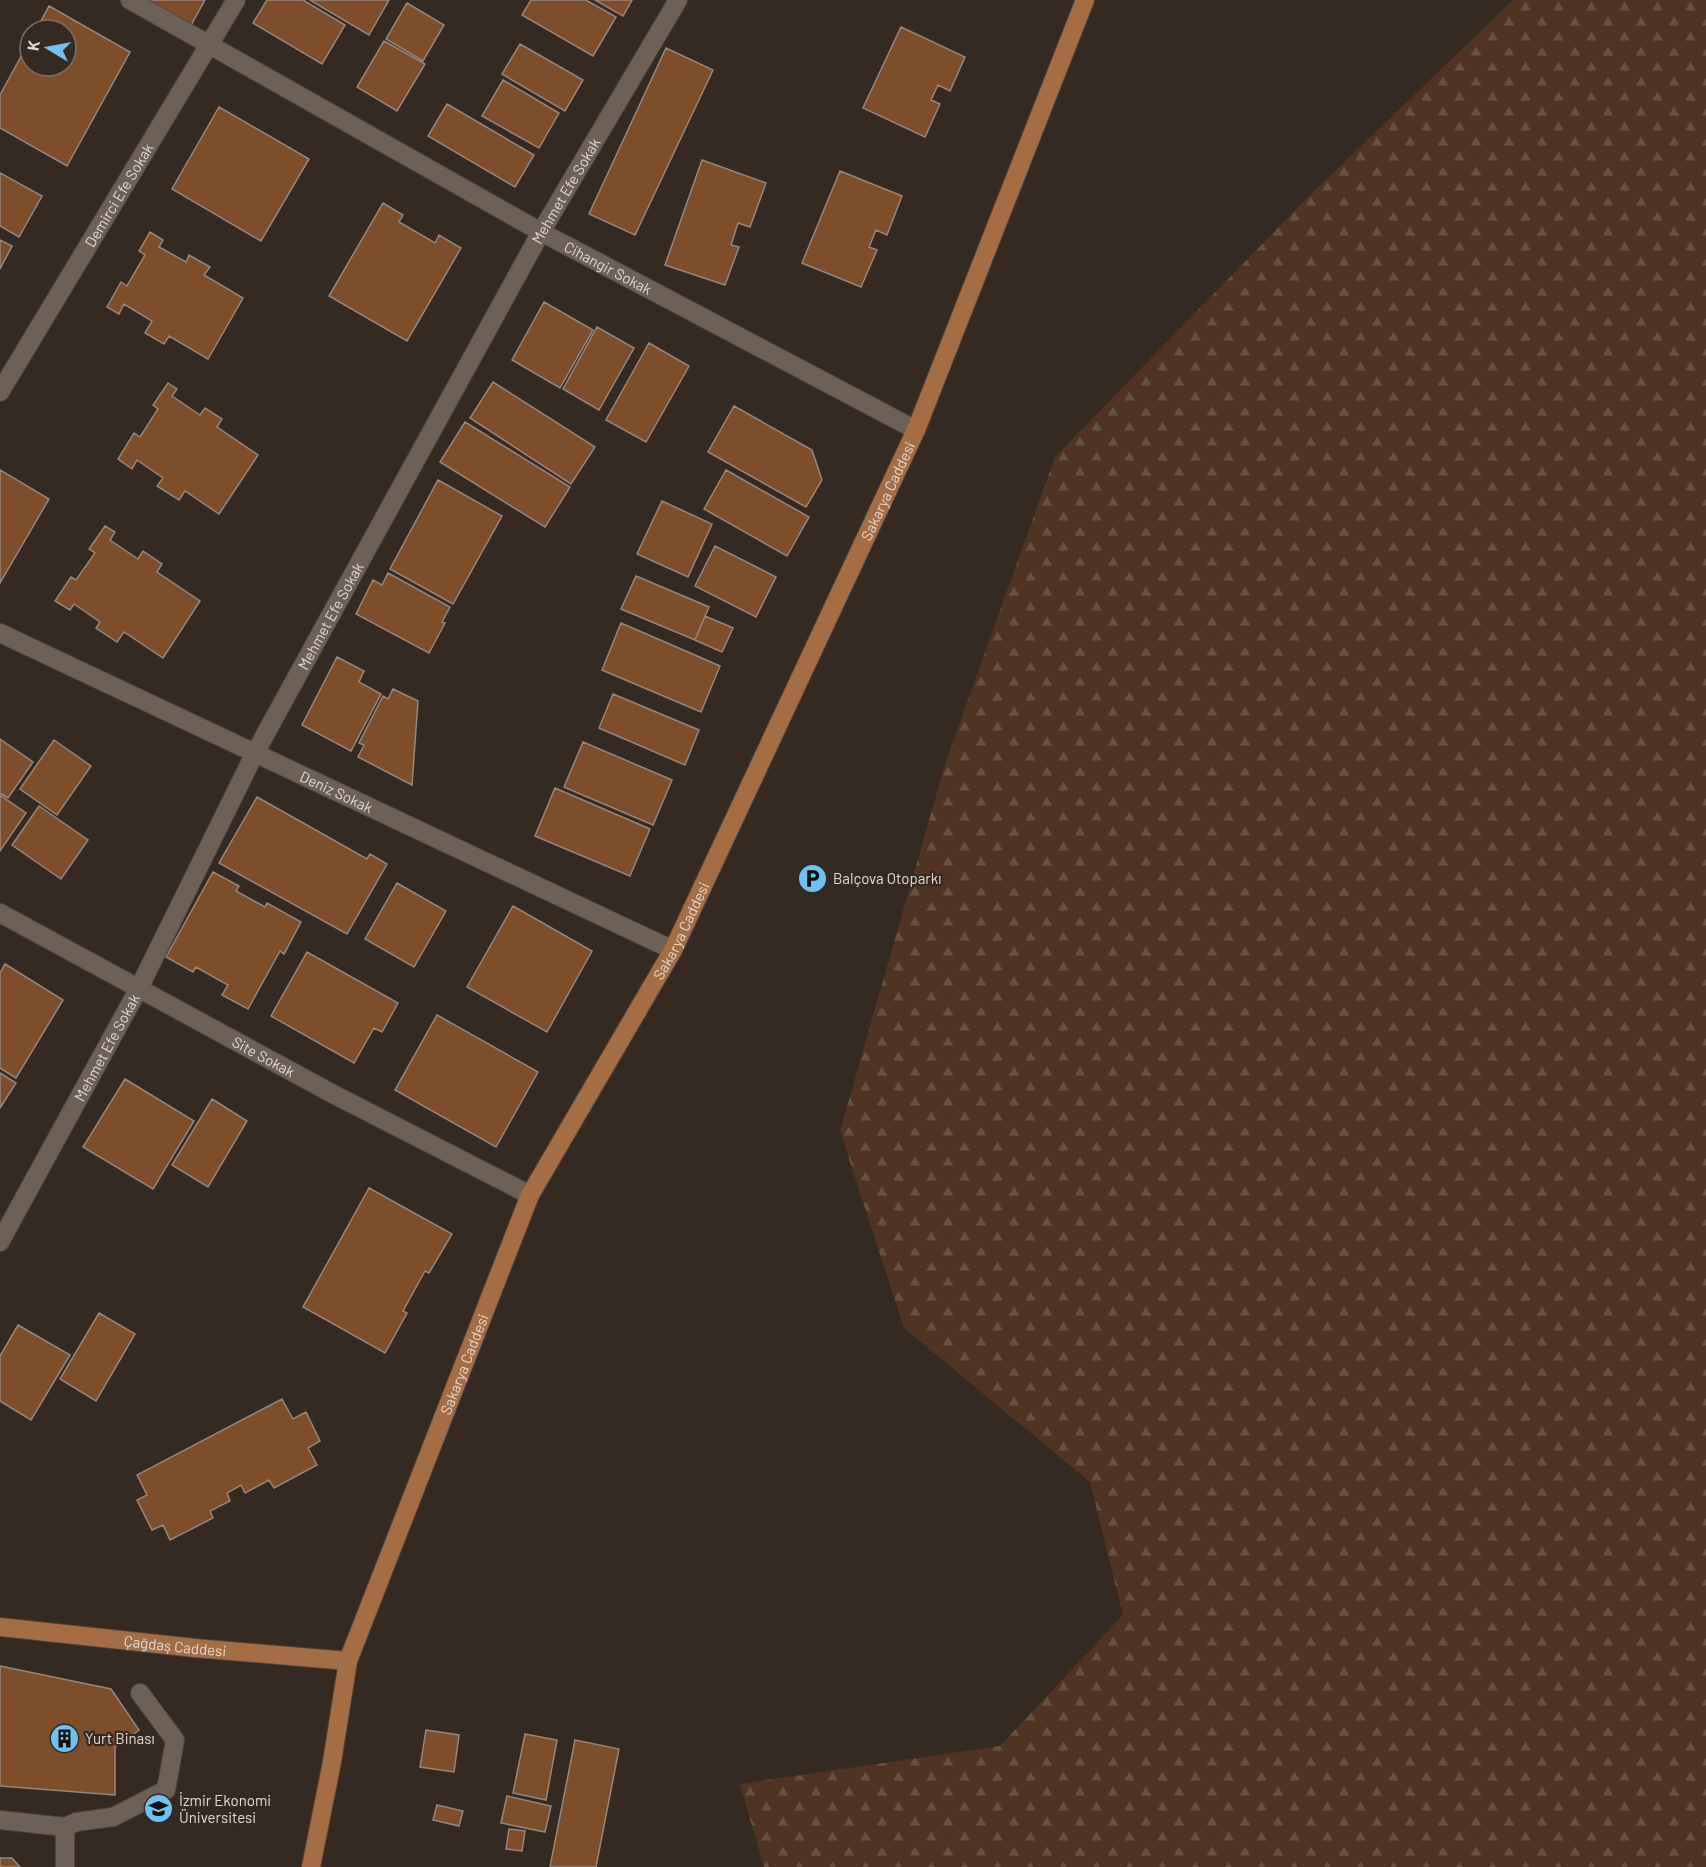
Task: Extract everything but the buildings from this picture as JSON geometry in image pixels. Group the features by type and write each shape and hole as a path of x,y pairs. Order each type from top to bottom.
{"main road":[{"name":"Sakarya Caddesi","path":"311,1867 332,1762 348,1661 530,1195 673,950 916,430 1085,0"},
{"name":"Çağdaş Caddesi","path":"0,1627 195,1648 348,1661"}],"street":[{"name":"Cihangir Sokak","path":"130,0 541,232 916,430"},
{"name":"Demirci Efe Sokak","path":"0,392 236,0"},
{"name":"Mehmet Efe Sokak","path":"0,1242 139,988 255,753 541,232 678,0"},
{"name":"Deniz Sokak","path":"0,633 673,950"},
{"name":"Site Sokak","path":"0,913 333,1094 530,1195"},
{"path":"0,1821 65,1827 76,1822 113,1817 166,1790 175,1740 140,1693"},
{"path":"65,1827 65,1867"}],"green space":[{"path":"1513,0 1706,0 1706,1867 764,1867 740,1784 1000,1746 1123,1615 1090,1482 904,1328 840,1131 946,761 1055,457 1307,198"}],"place":[{"name":"Balçova Otoparkı","path":"812,878"},
{"name":"Yurt Binası","path":"64,1738"},
{"name":"İzmir Ekonomi Üniversitesi","path":"158,1809"}]}
